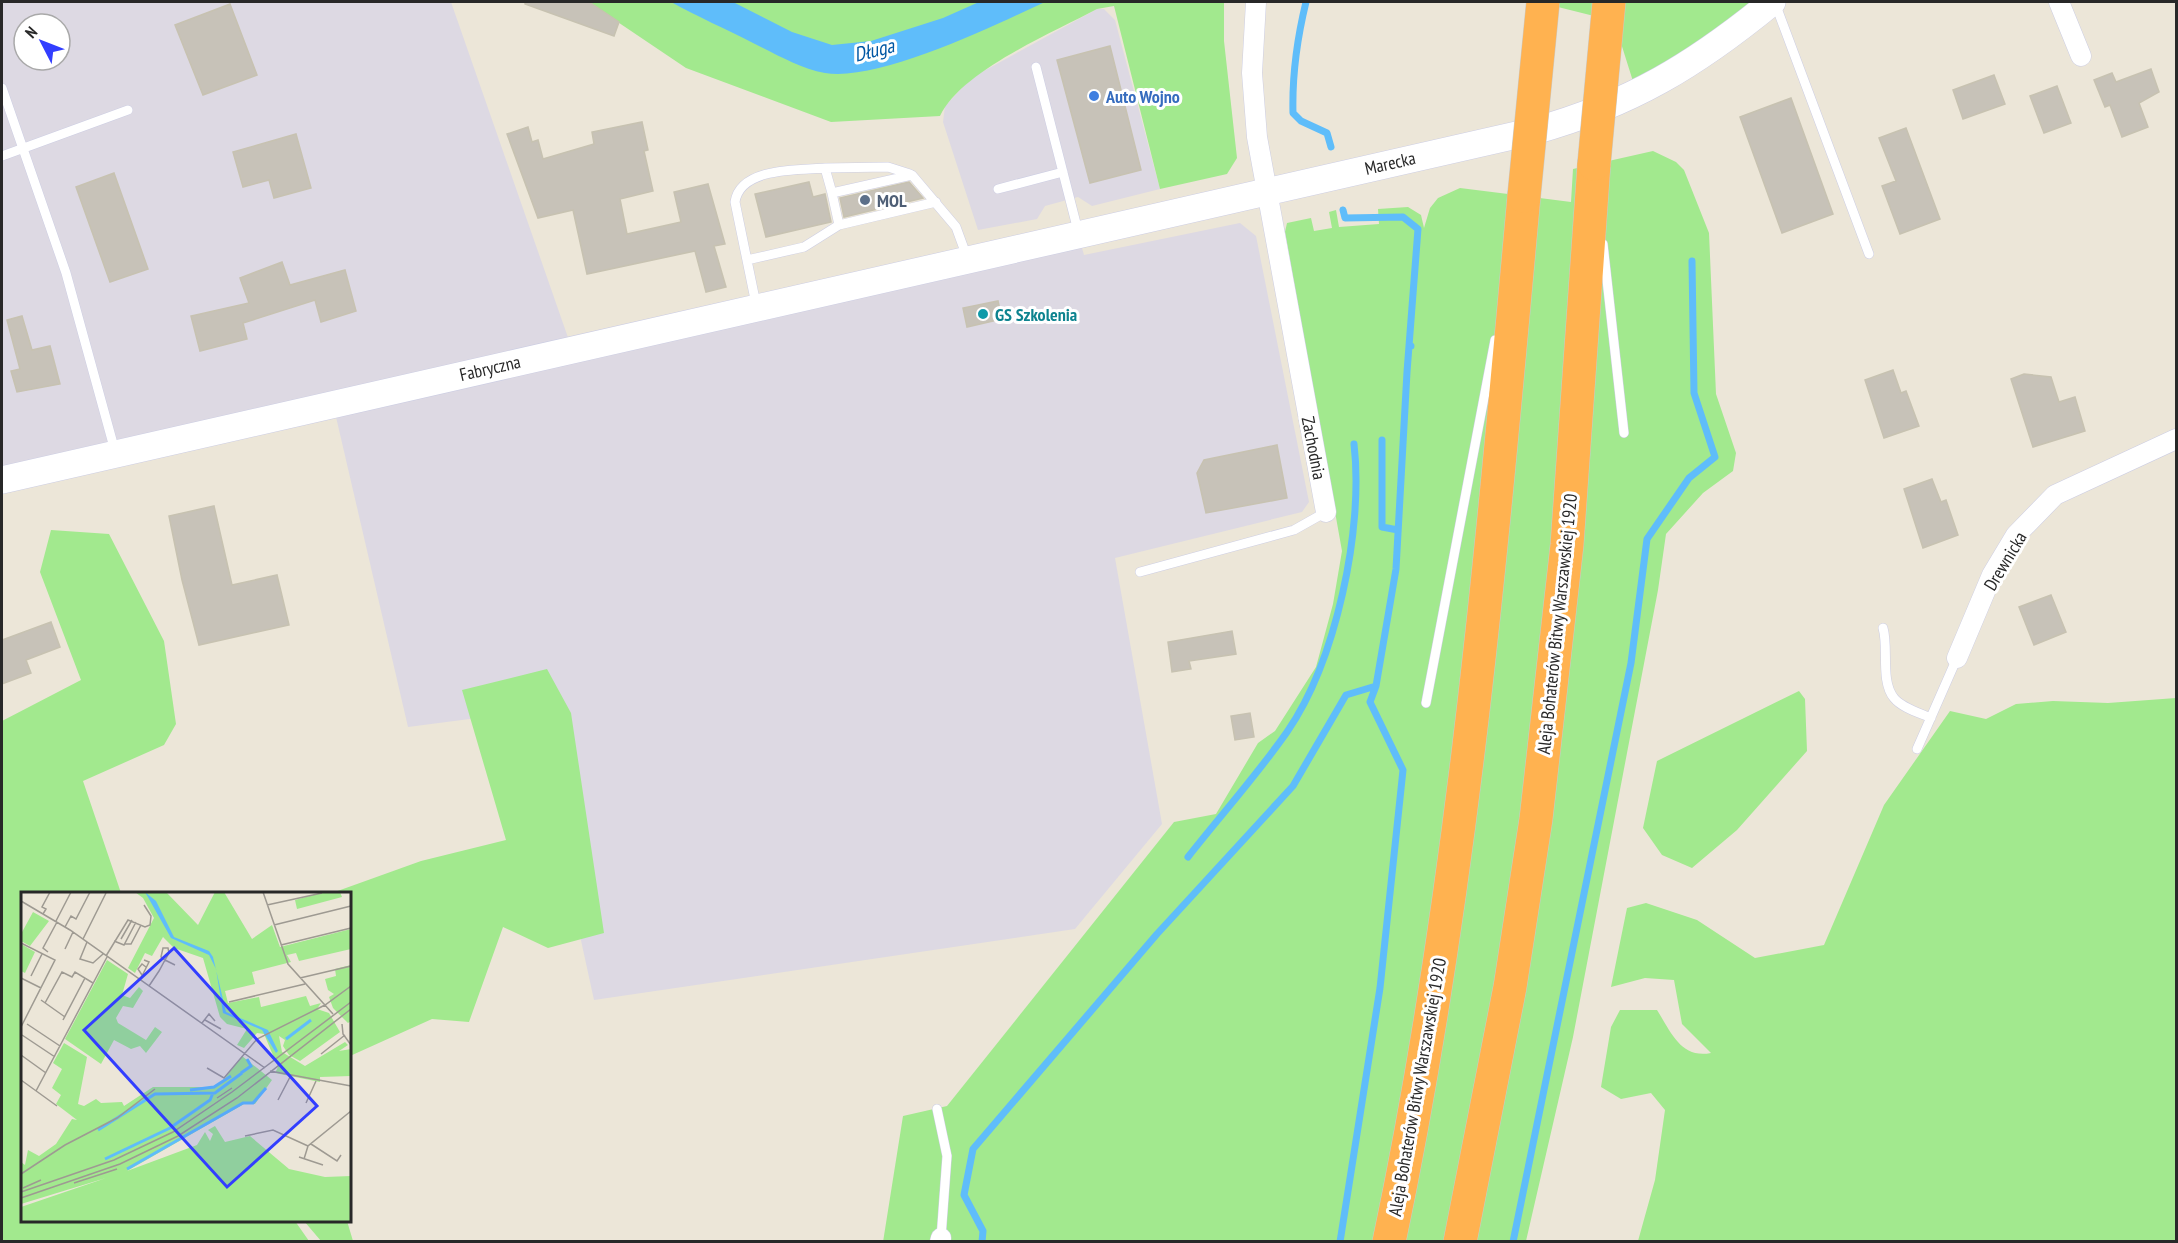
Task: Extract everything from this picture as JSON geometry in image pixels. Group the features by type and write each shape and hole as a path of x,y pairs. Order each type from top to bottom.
{"highway":[{"name":"Aleja Bohaterów Bitwy Warszawskiej 1920","path":"1389,1242 1438,973 1471,732 1492,548 1543,2"},
{"name":"Aleja Bohaterów Bitwy Warszawskiej 1920","path":"1460,1242 1508,998 1536,819 1567,545 1594,164 1609,2"}],"street":[{"name":"Zachodnia","path":"1256,2 1252,73 1257,137 1265,191 1326,512"},
{"name":"Marecka","path":"973,258 1534,131 1596,112 1636,94 1695,61 1773,2"},
{"path":"2059,2 2081,56"},
{"name":"Fabryczna","path":"2,480 973,258"},
{"name":"Drewnicka","path":"1957,658 1992,575 2016,535 2055,495 2176,439"}],"lane":[{"path":"1773,2 1869,254"},
{"path":"1036,67 1078,234"},
{"path":"2,88 66,273 116,454"},
{"path":"2,156 128,110"},
{"path":"1594,164 1600,222"},
{"path":"757,307 735,201 738,190 745,183 770,174 825,168 888,167 912,175 936,202 961,236 973,258"},
{"path":"825,168 839,225"},
{"path":"998,189 1063,172"},
{"path":"832,193 912,175"},
{"path":"1503,301 1524,196"},
{"path":"747,260 804,247 839,225 936,202"},
{"path":"1602,233 1624,433"},
{"path":"1426,703 1499,324"},
{"name":"Zachodnia","path":"1140,572 1294,530 1326,512"},
{"path":"1883,628 1887,640 1888,684 1894,698 1931,718"},
{"path":"1917,749 1957,658"},
{"path":"937,1109 947,1156 941,1240"}],"shaded area":[{"path":"2,2 451,2 572,349 1078,234 1084,255 1240,223 1256,236 1309,502 1302,512 1115,558 1162,824 1075,929 594,1000 531,711 408,727 333,404 2,480"},
{"path":"1097,9 1104,9 1115,20 1160,189 1092,206 1078,197 1045,206 1037,219 978,230 943,122 945,106 971,78"}],"green space":[{"path":"588,2 1224,2 1224,41 1237,158 1227,174 1160,189 1114,6 1097,9 987,69 951,99 940,116 831,122 686,68"},
{"path":"1538,2 1772,2 1637,94 1614,21"},
{"path":"1653,151 1676,162 1684,170 1709,233 1716,394 1736,453 1733,471 1703,493 1666,534 1658,590 1573,1037 1526,1241 883,1242 903,1116 947,1106 1174,822 1216,814 1258,743 1275,731 1316,667 1333,604 1342,551 1285,232 1287,223 1311,218 1314,231 1332,228 1329,212 1336,210 1339,227 1379,224 1378,209 1408,207 1421,215 1424,228 1430,208 1438,198 1460,188 1571,202 1573,169"},
{"path":"51,530 109,534 164,641 176,724 164,745 83,781 121,892 21,892 21,1222 296,1222 309,1241 2,1241 2,721 81,680 40,572"},
{"path":"547,669 571,713 604,933 548,948 503,927 469,1022 432,1019 351,1056 351,892 335,892 421,861 506,840 462,690"},
{"path":"1799,691 1805,699 1807,751 1737,830 1692,868 1662,855 1643,828 1657,761"},
{"path":"2176,698 2176,1241 1638,1241 1655,1180 1665,1110 1651,1093 1621,1099 1601,1087 1611,1027 1620,1010 1657,1010 1672,1035 1684,1048 1701,1054 1711,1053 1682,1024 1674,980 1645,978 1611,987 1627,908 1646,903 1697,920 1755,958 1824,945 1884,805 1950,711 1986,719 2016,704 2053,701 2108,703"},
{"path":"305,1222 347,1222 353,1241 321,1241"}],"water":[{"name":"Długa","path":"671,2 733,2 792,32 832,45 871,41 943,18 979,2 1045,2 968,37 905,61 875,69 848,73 825,73 797,64"}],"building":[{"path":"525,2 589,2 619,22 614,36 525,4"},
{"path":"230,4 257,75 203,95 175,25"},
{"name":"Auto Wojno","path":"1110,46 1141,170 1090,183 1057,60"},
{"path":"2151,69 2159,92 2139,103 2148,127 2122,137 2110,105 2105,107 2094,80 2112,73 2116,82"},
{"path":"1994,75 2005,104 1963,119 1953,90"},
{"path":"2057,86 2071,123 2044,133 2030,96"},
{"path":"1791,98 1833,214 1782,233 1740,117"},
{"path":"642,122 648,150 644,151 653,191 620,199 627,234 681,222 674,192 708,184 725,244 714,246 726,287 706,292 695,251 587,274 573,210 538,218 507,134 528,127 532,142 538,140 543,159 594,144 592,132"},
{"path":"1906,128 1940,219 1900,234 1882,186 1896,181 1879,138"},
{"path":"296,134 311,188 274,198 269,180 243,187 233,152"},
{"path":"114,173 148,269 110,282 76,187"},
{"path":"809,182 813,197 825,194 831,222 766,237 755,194"},
{"path":"909,182 923,198 844,217 840,198"},
{"path":"282,262 290,285 345,270 356,311 321,322 315,300 243,323 247,339 200,351 191,316 249,303 240,278"},
{"name":"GS Szkolenia","path":"998,301 1002,319 967,327 963,308"},
{"path":"22,316 32,350 50,346 60,384 17,392 11,371 20,369 7,320"},
{"path":"1893,370 1901,393 1906,391 1919,426 1884,438 1865,380"},
{"path":"2024,374 2051,377 2059,402 2075,397 2085,431 2033,447 2011,379"},
{"path":"1277,445 1287,498 1206,513 1197,473 1204,460"},
{"path":"1932,479 1941,502 1946,500 1958,535 1923,548 1904,489"},
{"path":"214,506 232,585 277,575 289,625 199,645 182,580 169,516"},
{"path":"2051,595 2066,632 2034,645 2019,607"},
{"path":"51,622 60,647 26,660 31,673 2,684 2,640"},
{"path":"1232,631 1236,654 1189,661 1191,669 1172,672 1168,642"},
{"path":"1250,713 1254,737 1235,740 1231,716"}],"waterway":[{"path":"1306,2 1296,57 1293,113 1301,121 1327,133 1331,147"},
{"path":"1343,210 1345,218 1403,217 1418,229 1409,346"},
{"path":"1513,1242 1631,663 1647,539 1689,478 1715,457 1694,393 1692,261"},
{"path":"982,1242 983,1231 964,1195 973,1149 1157,934 1293,786 1346,695 1376,686 1396,569 1407,372 1409,346 1411,346"},
{"path":"1382,440 1382,527 1398,530"},
{"path":"1188,857 1287,732 1320,669 1343,593 1350,554 1355,515 1354,444"},
{"path":"1340,1242 1380,988 1403,770 1370,702 1376,686"}],"place":[{"name":"Auto Wojno","path":"1094,96"},
{"name":"MOL","path":"865,200"},
{"name":"GS Szkolenia","path":"983,314"}]}
